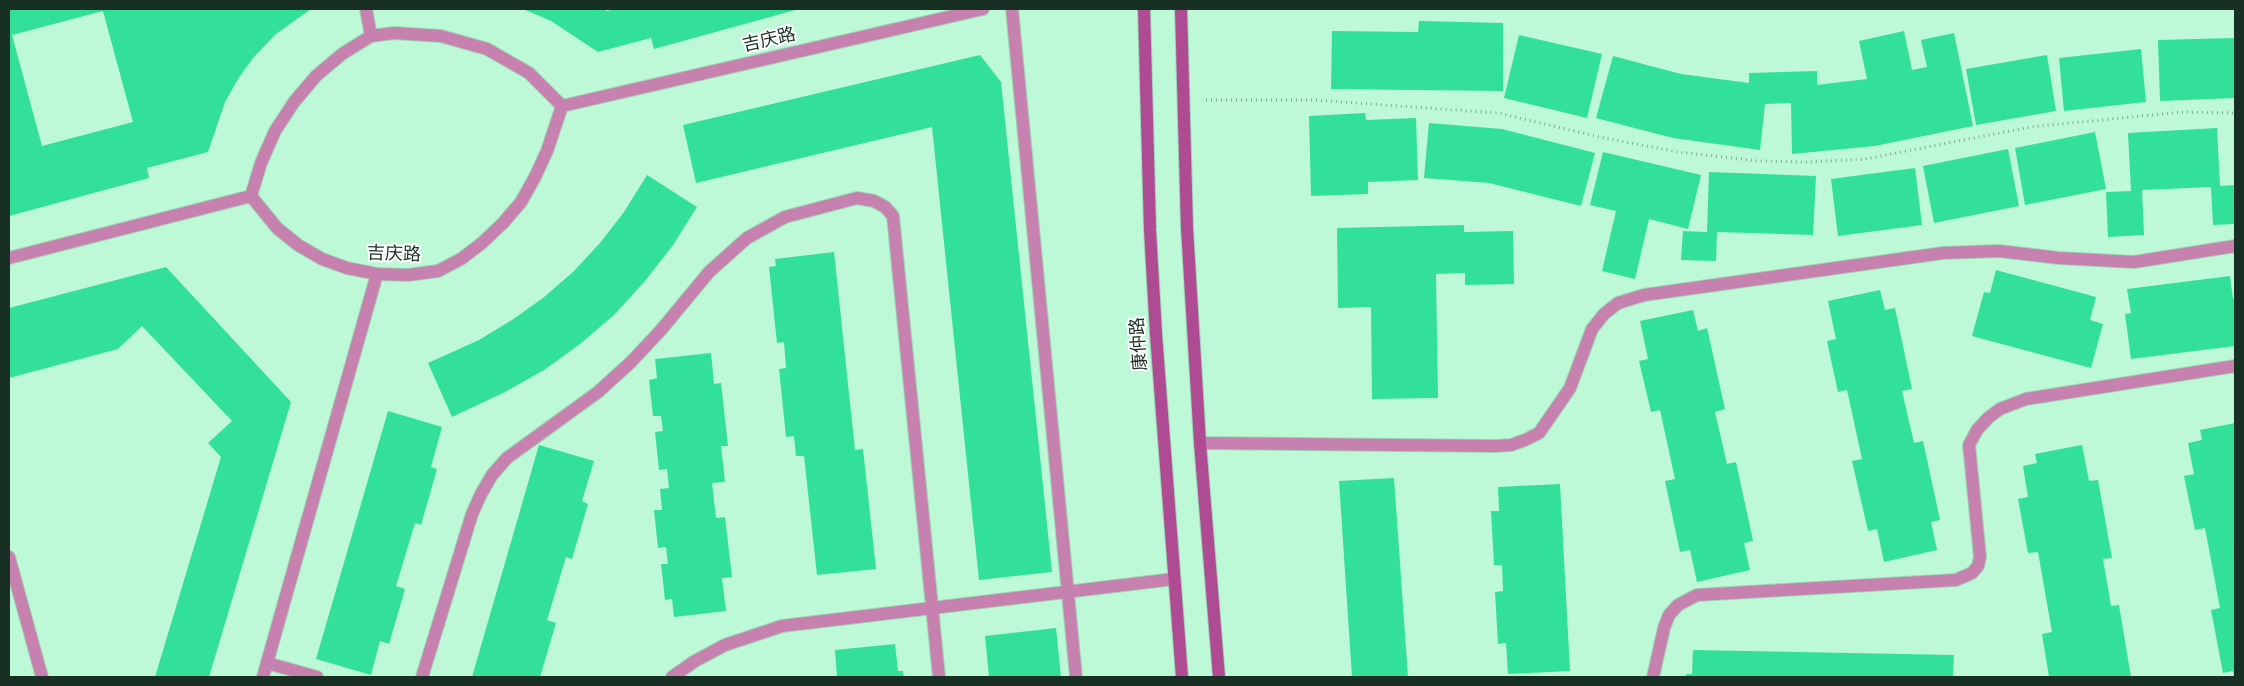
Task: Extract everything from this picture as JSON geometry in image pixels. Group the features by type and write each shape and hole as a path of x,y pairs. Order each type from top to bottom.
{"main road":[{"name":"康仲路","path":"1144,9 1150,230 1182,677"},
{"path":"1181,9 1187,228 1200,443 1219,677"}],"street":[{"path":"366,9 371,36"},
{"name":"吉庆路","path":"251,196 277,228 298,245 322,258 347,268 377,274 408,275 438,271 461,259 482,243 521,202 547,151 562,106 983,9"},
{"path":"1012,9 1076,677"},
{"path":"9,258 251,196 261,163 275,131 294,102 316,76 342,54 371,36 394,33 441,36 487,49 529,74 562,106"},
{"path":"422,677 472,514 492,475 507,458 598,392 631,362 661,330 709,272 747,238 786,217 857,198 874,201 885,207 893,216 939,677"},
{"path":"1200,443 1496,446 1526,440 1539,433 1570,388 1592,329 1604,314 1618,303 1644,295 1943,252 1999,251 2059,258 2134,262 2235,246"},
{"path":"263,677 377,274"},
{"path":"1653,677 1664,628 1670,616 1682,602 1697,595 1956,580 1972,573 1978,566 1980,556 1969,445 1977,430 2000,409 2026,399 2235,366"},
{"path":"9,557 42,677"},
{"path":"672,677 695,661 725,645 782,626 1174,579"},
{"path":"267,663 317,677"}],"path":[{"path":"1183,100 1314,100 1498,113 1604,138 1678,152 1758,161 1806,162 1865,159 2031,127 2182,112 2235,113"}],"building":[{"path":"9,9 311,9 276,34 253,58 225,102 208,152 147,168 149,178 9,216","holes":["103,11 133,122 42,146 12,35"]},
{"path":"523,9 604,9 607,11 616,9 799,9 654,49 651,38 598,52 551,21"},
{"path":"1419,21 1503,23 1503,91 1331,89 1332,31 1418,32"},
{"path":"1904,31 1912,70 1927,67 1921,40 1954,33 1973,126 1875,146 1792,154 1791,103 1765,104 1760,150 1673,138 1596,118 1613,56 1681,74 1749,83 1749,73 1817,71 1817,85 1867,79 1859,41"},
{"path":"1519,35 1602,54 1587,118 1504,98"},
{"path":"2235,38 2235,98 2160,101 2158,40"},
{"path":"2141,49 2146,102 2064,111 2059,58"},
{"path":"980,55 1001,82 1052,572 979,580 932,127 696,183 683,125"},
{"path":"2047,55 2056,111 1976,125 1966,69"},
{"path":"1365,113 1366,120 1416,118 1418,180 1368,182 1368,194 1311,196 1309,116"},
{"path":"1429,123 1502,129 1595,153 1581,206 1489,183 1424,178"},
{"path":"2217,128 2220,186 2235,185 2235,224 2213,225 2211,187 2142,190 2144,235 2108,237 2106,192 2131,191 2128,133"},
{"path":"2095,132 2106,189 2025,205 2015,148"},
{"path":"2008,149 2019,206 1934,223 1923,166"},
{"path":"1603,152 1701,175 1688,229 1649,219 1635,279 1602,271 1616,211 1590,205"},
{"path":"1915,168 1922,225 1838,236 1831,179"},
{"path":"1709,172 1816,176 1813,235 1717,232 1716,261 1681,260 1683,231 1707,232"},
{"path":"647,175 697,207 673,245 645,281 614,315 580,344 544,370 505,392 452,417 428,363 479,340 543,298 573,272 600,243 624,212"},
{"path":"1464,225 1464,232 1513,231 1514,284 1465,285 1465,273 1436,274 1438,398 1372,399 1371,307 1338,308 1337,228"},
{"path":"834,252 855,450 863,449 876,569 817,575 804,456 796,456 794,436 786,437 779,369 786,368 784,342 777,343 769,267 776,266 775,259"},
{"path":"166,267 291,402 209,677 155,677 221,457 208,443 232,421 142,326 118,349 9,378 9,308"},
{"path":"1996,270 2096,297 2090,320 2103,324 2091,368 1972,336 1984,292 1990,293"},
{"path":"2230,276 2233,299 2235,299 2235,346 2131,359 2125,314 2131,313 2127,289"},
{"path":"1880,290 1885,310 1895,308 1912,389 1902,391 1914,443 1923,441 1940,520 1931,522 1937,550 1884,562 1877,529 1868,531 1852,461 1862,459 1847,390 1838,392 1827,341 1836,339 1828,301"},
{"path":"1693,310 1698,331 1707,328 1725,409 1715,412 1727,464 1736,462 1753,541 1744,543 1750,570 1697,582 1690,550 1680,552 1665,481 1675,479 1660,410 1651,412 1639,361 1648,359 1640,321"},
{"path":"711,353 714,384 721,383 728,446 721,446 725,482 712,483 716,518 725,517 732,577 722,578 726,611 674,617 672,599 665,600 661,564 668,564 666,547 658,548 654,510 662,510 660,489 669,488 667,469 659,470 655,432 663,431 661,416 653,416 649,380 657,378 655,359"},
{"path":"388,411 442,427 431,467 437,469 421,525 415,523 396,586 405,589 389,644 380,641 371,675 316,659"},
{"path":"2235,423 2234,677 2233,671 2223,673 2211,610 2220,608 2205,528 2195,530 2184,476 2194,474 2188,443 2202,440 2200,430"},
{"path":"539,445 594,461 582,501 588,504 572,559 566,557 547,620 556,623 540,677 472,677"},
{"path":"2082,445 2089,481 2098,480 2112,558 2103,559 2111,606 2119,605 2131,677 2049,677 2042,634 2052,632 2038,552 2028,553 2018,499 2028,497 2023,466 2037,463 2035,454"},
{"path":"1394,478 1408,677 1352,677 1339,481"},
{"path":"1560,484 1570,671 1508,674 1506,643 1498,644 1495,592 1503,591 1502,565 1494,565 1491,511 1499,511 1498,487"},
{"path":"1056,628 1061,677 989,677 985,636"},
{"path":"895,644 898,671 903,671 904,677 837,677 835,650"},
{"path":"1693,650 1954,655 1953,677 1686,677 1686,674 1692,674"}]}
